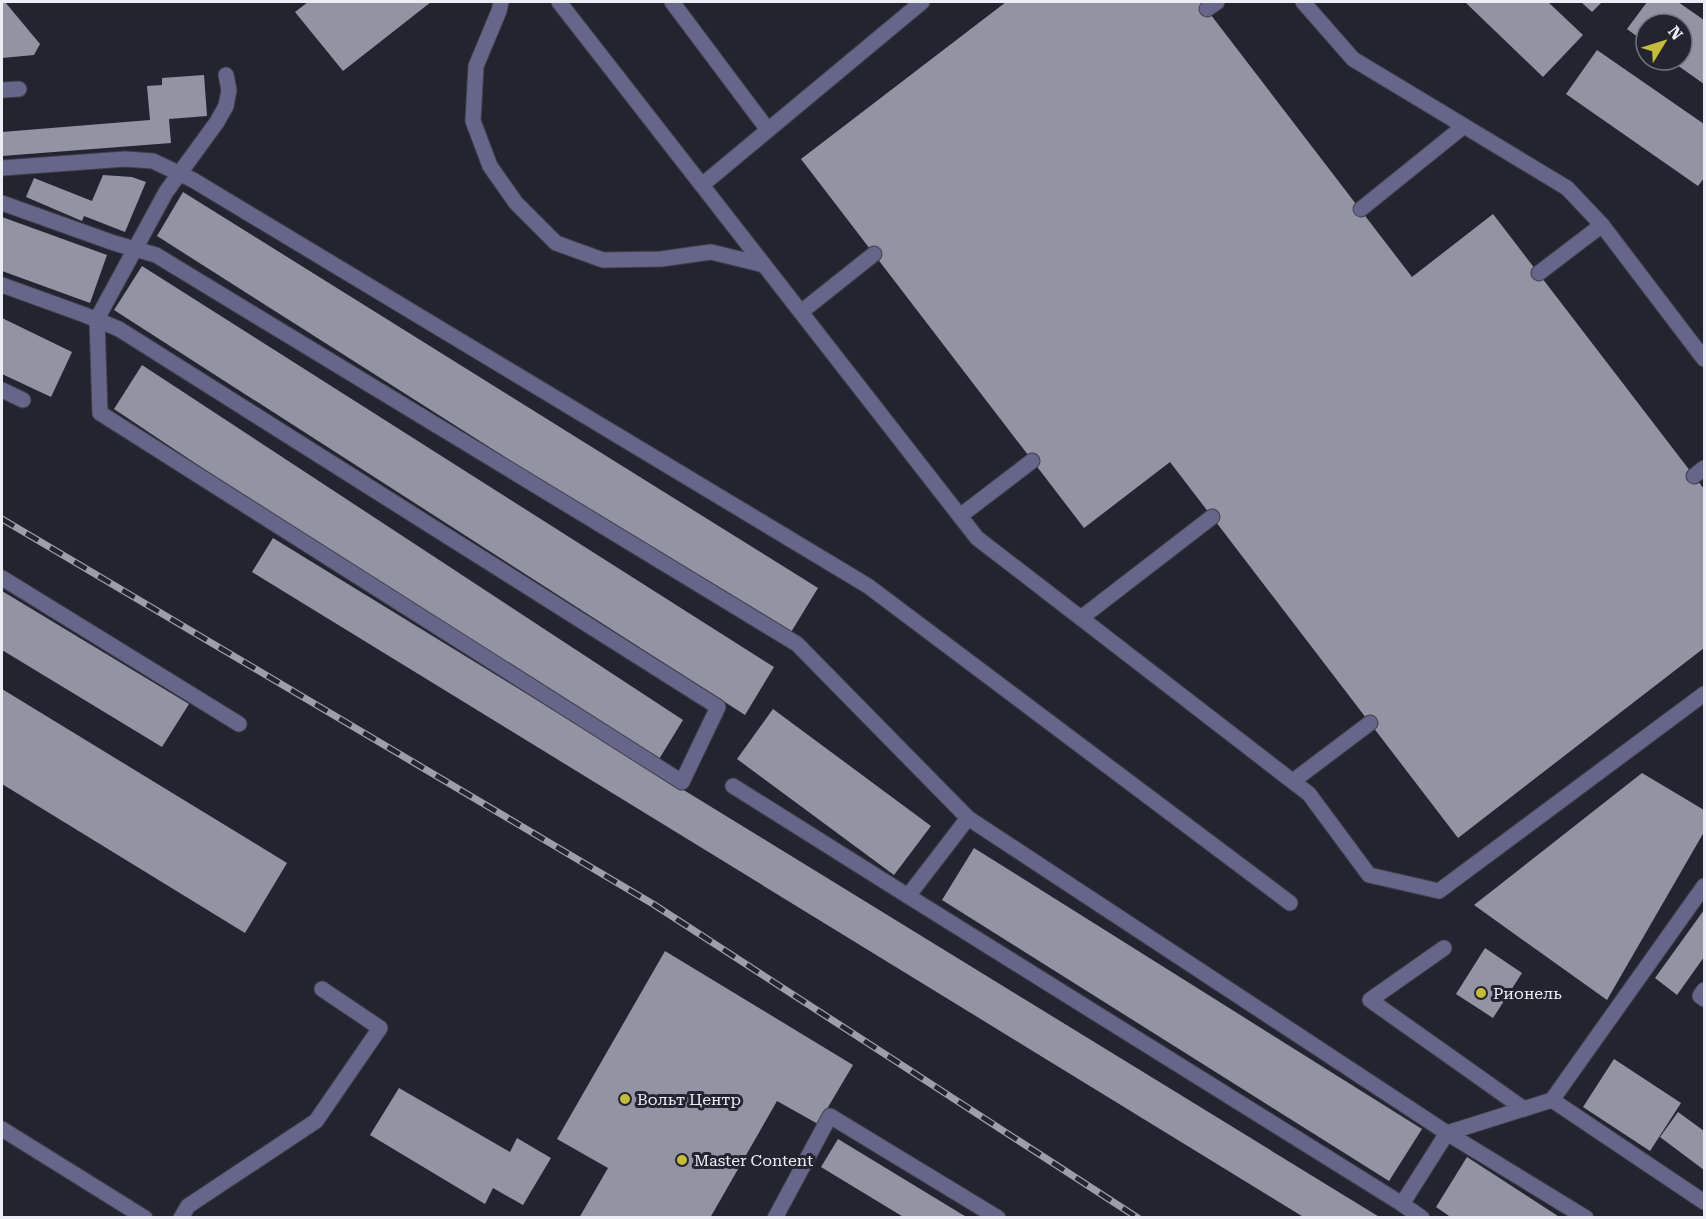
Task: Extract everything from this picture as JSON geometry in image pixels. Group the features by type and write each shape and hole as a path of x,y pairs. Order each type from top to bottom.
{"lane":[{"path":"501,2 476,66 473,121 490,166 516,203 556,243 603,260 661,259 711,252 764,265"},
{"path":"559,2 977,538 1309,794 1369,875 1439,891 1704,694"},
{"path":"672,2 768,130"},
{"path":"702,185 922,2"},
{"path":"1303,2 1353,59 1567,188 1602,225 1704,359"},
{"path":"2,285 97,319 119,329 718,707 681,782 100,413 97,319 166,192 218,122 226,106 229,90 226,75"},
{"path":"2,90 20,89"},
{"path":"1361,209 1464,126"},
{"path":"2,168 125,159 153,161 214,192 868,586 1290,903"},
{"path":"2,203 114,243 156,255 797,644 968,818 1447,1133 1586,1218"},
{"path":"1539,273 1602,225"},
{"path":"801,312 874,254"},
{"path":"2,390 23,400"},
{"path":"960,516 1032,462"},
{"path":"1081,618 1212,518"},
{"path":"2,578 239,724"},
{"path":"1293,781 1370,723"},
{"path":"733,786 1422,1218"},
{"path":"908,896 968,818"},
{"path":"1402,1204 1447,1133 1552,1100 1704,886"},
{"path":"1444,948 1370,1000 1524,1108"},
{"path":"181,1218 188,1206 316,1121 380,1028 322,989"},
{"path":"1704,990 1700,996 1704,999"},
{"path":"1552,1100 1704,1202"},
{"path":"775,1218 830,1116 998,1218"},
{"path":"2,1129 145,1218"}],"building":[{"path":"2,2 5,2 40,44 34,55 2,58"},
{"path":"308,2 431,2 343,71 295,12"},
{"path":"1006,2 1201,2 1412,277 1493,214 1704,489 1704,648 1458,838 1170,462 1084,528 801,159"},
{"path":"1465,2 1548,2 1583,35 1543,77"},
{"path":"1581,2 1602,2 1592,12"},
{"path":"1647,2 1678,2 1692,12 1640,12"},
{"path":"1694,13 1704,20 1704,84 1687,72 1694,72"},
{"path":"1634,20 1634,34 1627,29"},
{"path":"1597,50 1704,124 1704,178 1698,186 1566,94"},
{"path":"204,75 207,116 169,119 171,143 2,156 2,132 150,120 147,86 162,85 162,78"},
{"path":"103,175 132,177 146,182 125,232 84,216 82,221 26,197 34,178 92,201"},
{"path":"183,192 818,588 788,637 157,236"},
{"path":"2,217 107,255 90,303 2,271"},
{"path":"142,266 774,667 745,715 114,310"},
{"path":"2,318 72,352 51,397 2,374"},
{"path":"142,365 683,720 653,769 114,409"},
{"path":"273,538 1381,1218 1305,1218 252,572"},
{"path":"2,591 189,704 162,747 2,650"},
{"path":"2,689 287,863 245,933 2,784"},
{"path":"773,709 931,826 894,875 737,759"},
{"path":"1642,773 1704,810 1704,832 1607,1000 1474,905"},
{"path":"974,848 1422,1129 1389,1181 942,900"},
{"path":"1704,910 1704,957 1677,995 1655,978"},
{"path":"1485,948 1522,973 1493,1018 1456,994"},
{"path":"665,951 853,1065 818,1124 777,1101 710,1218 579,1218 608,1168 557,1139"},
{"path":"1614,1059 1681,1103 1650,1151 1583,1107"},
{"path":"399,1088 510,1152 517,1138 551,1158 523,1205 493,1188 485,1204 370,1135"},
{"path":"1678,1112 1704,1131 1704,1170 1660,1137"},
{"path":"838,1139 968,1218 905,1218 821,1167"},
{"path":"1467,1157 1561,1218 1452,1218 1436,1207"}],"railway":[{"path":"2,519 653,904 1138,1218"}],"place":[{"name":"Рионель","path":"1481,993"},
{"name":"Вольт Центр","path":"625,1099"},
{"name":"Master Content","path":"682,1160"}]}
